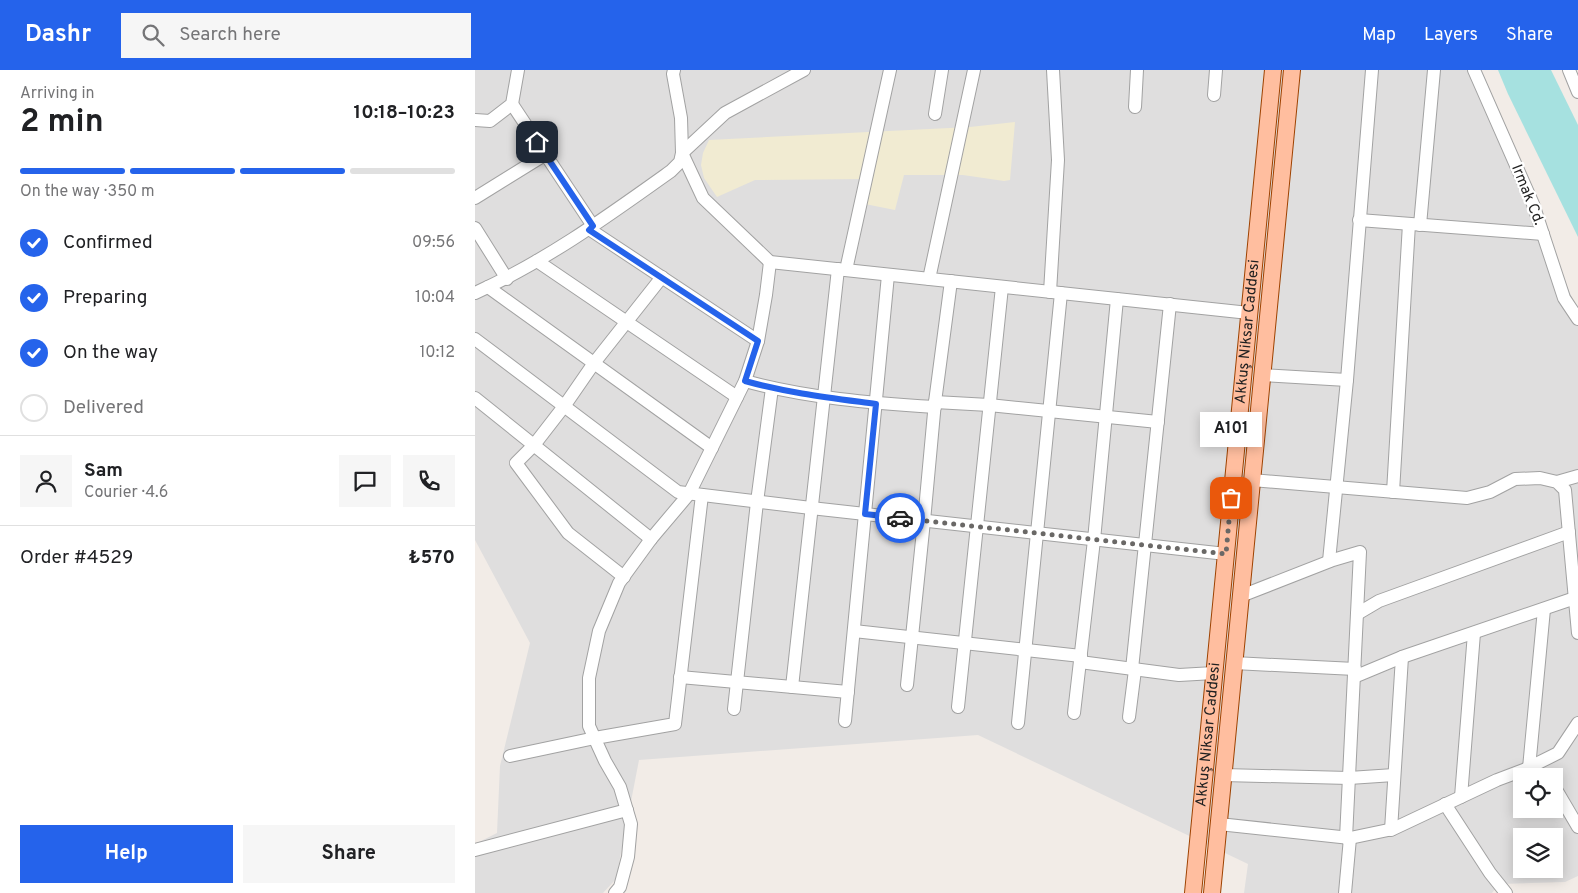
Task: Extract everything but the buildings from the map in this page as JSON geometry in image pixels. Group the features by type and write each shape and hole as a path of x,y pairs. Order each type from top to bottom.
{"main road":[{"name":"Akkuş Niksar Caddesi","path":"1193,893 1273,70"},
{"name":"Akkuş Niksar Caddesi","path":"1212,893 1292,70"}],"street":[{"path":"518,70 512,104 591,228 758,341"},
{"path":"682,153 725,113 804,70"},
{"path":"792,687 824,398 842,270 890,70"},
{"path":"935,114 942,70"},
{"path":"929,279 974,70"},
{"path":"1017,723 1049,411 1056,292 1059,160 1053,70"},
{"path":"1135,107 1137,70"},
{"path":"1214,95 1216,70"},
{"path":"1329,562 1347,380 1372,70"},
{"path":"1393,492 1401,339 1433,70"},
{"name":"Irmak Cd.","path":"1474,70 1533,204 1564,298 1578,319"},
{"path":"1569,70 1578,92"},
{"path":"475,293 507,279 591,228 671,171 680,162 682,153 681,118 671,71"},
{"path":"475,120 490,120 512,104"},
{"path":"682,153 703,198 770,262 1249,313"},
{"path":"475,198 545,154"},
{"path":"1359,220 1543,234"},
{"path":"475,228 507,279"},
{"path":"537,261 737,397"},
{"path":"510,756 675,724 696,495 712,448 745,381 758,341 770,262"},
{"path":"845,721 888,275"},
{"path":"624,577 568,533 515,464 534,445 565,406 595,363 662,277"},
{"path":"907,685 925,521 935,404 951,281"},
{"path":"489,287 712,448"},
{"path":"958,707 1002,287"},
{"path":"1074,713 1094,540 1117,299"},
{"path":"1129,716 1170,304"},
{"path":"475,339 678,492 1226,554"},
{"path":"1263,375 1347,380"},
{"path":"745,381 824,398 876,404 989,406 1158,422"},
{"path":"734,709 772,388"},
{"path":"475,398 651,539"},
{"path":"1252,480 1467,498 1490,492 1515,479 1540,478 1557,482 1578,476"},
{"path":"1557,482 1565,490 1578,632"},
{"path":"615,893 620,886 628,857 631,824 620,787 605,761 589,726 589,678 599,631 619,583 651,539 696,495"},
{"path":"1357,614 1379,601 1569,532"},
{"path":"1241,596 1360,552 1345,893"},
{"path":"1234,663 1354,673 1575,598"},
{"path":"1528,768 1544,609"},
{"path":"854,631 1025,651 1080,659 1134,670 1179,675 1214,673"},
{"path":"1461,797 1474,633"},
{"path":"1391,830 1402,657"},
{"path":"680,677 848,692"},
{"path":"1528,768 1557,753 1578,723"},
{"path":"1219,824 1348,838 1391,830 1513,774"},
{"path":"1223,775 1349,778 1394,775"},
{"path":"1563,801 1578,827"},
{"path":"1445,804 1506,893"},
{"path":"475,850 627,810"}],"shaded area":[{"path":"475,70 1471,70 1578,311 1578,876 1565,882 1499,884 1492,893 1244,893 1248,864 978,735 639,760 616,879 603,893 475,893 475,844 497,833 500,766 530,643 475,540"},
{"path":"1015,122 1010,180 1004,181 963,175 904,175 895,210 860,203 865,179 755,180 717,197 704,178 701,165 703,153 709,140 970,127"}],"water":[{"path":"1498,70 1551,70 1578,125 1578,237 1508,94"}],"way so far":[{"path":"900,518 1226,554 1231,498"}],"place":[{"name":"A101","path":"1231,498"}],"route":[{"path":"537,142 593,226 589,230 758,341 745,381 824,398 876,404 865,514 900,518"}]}
